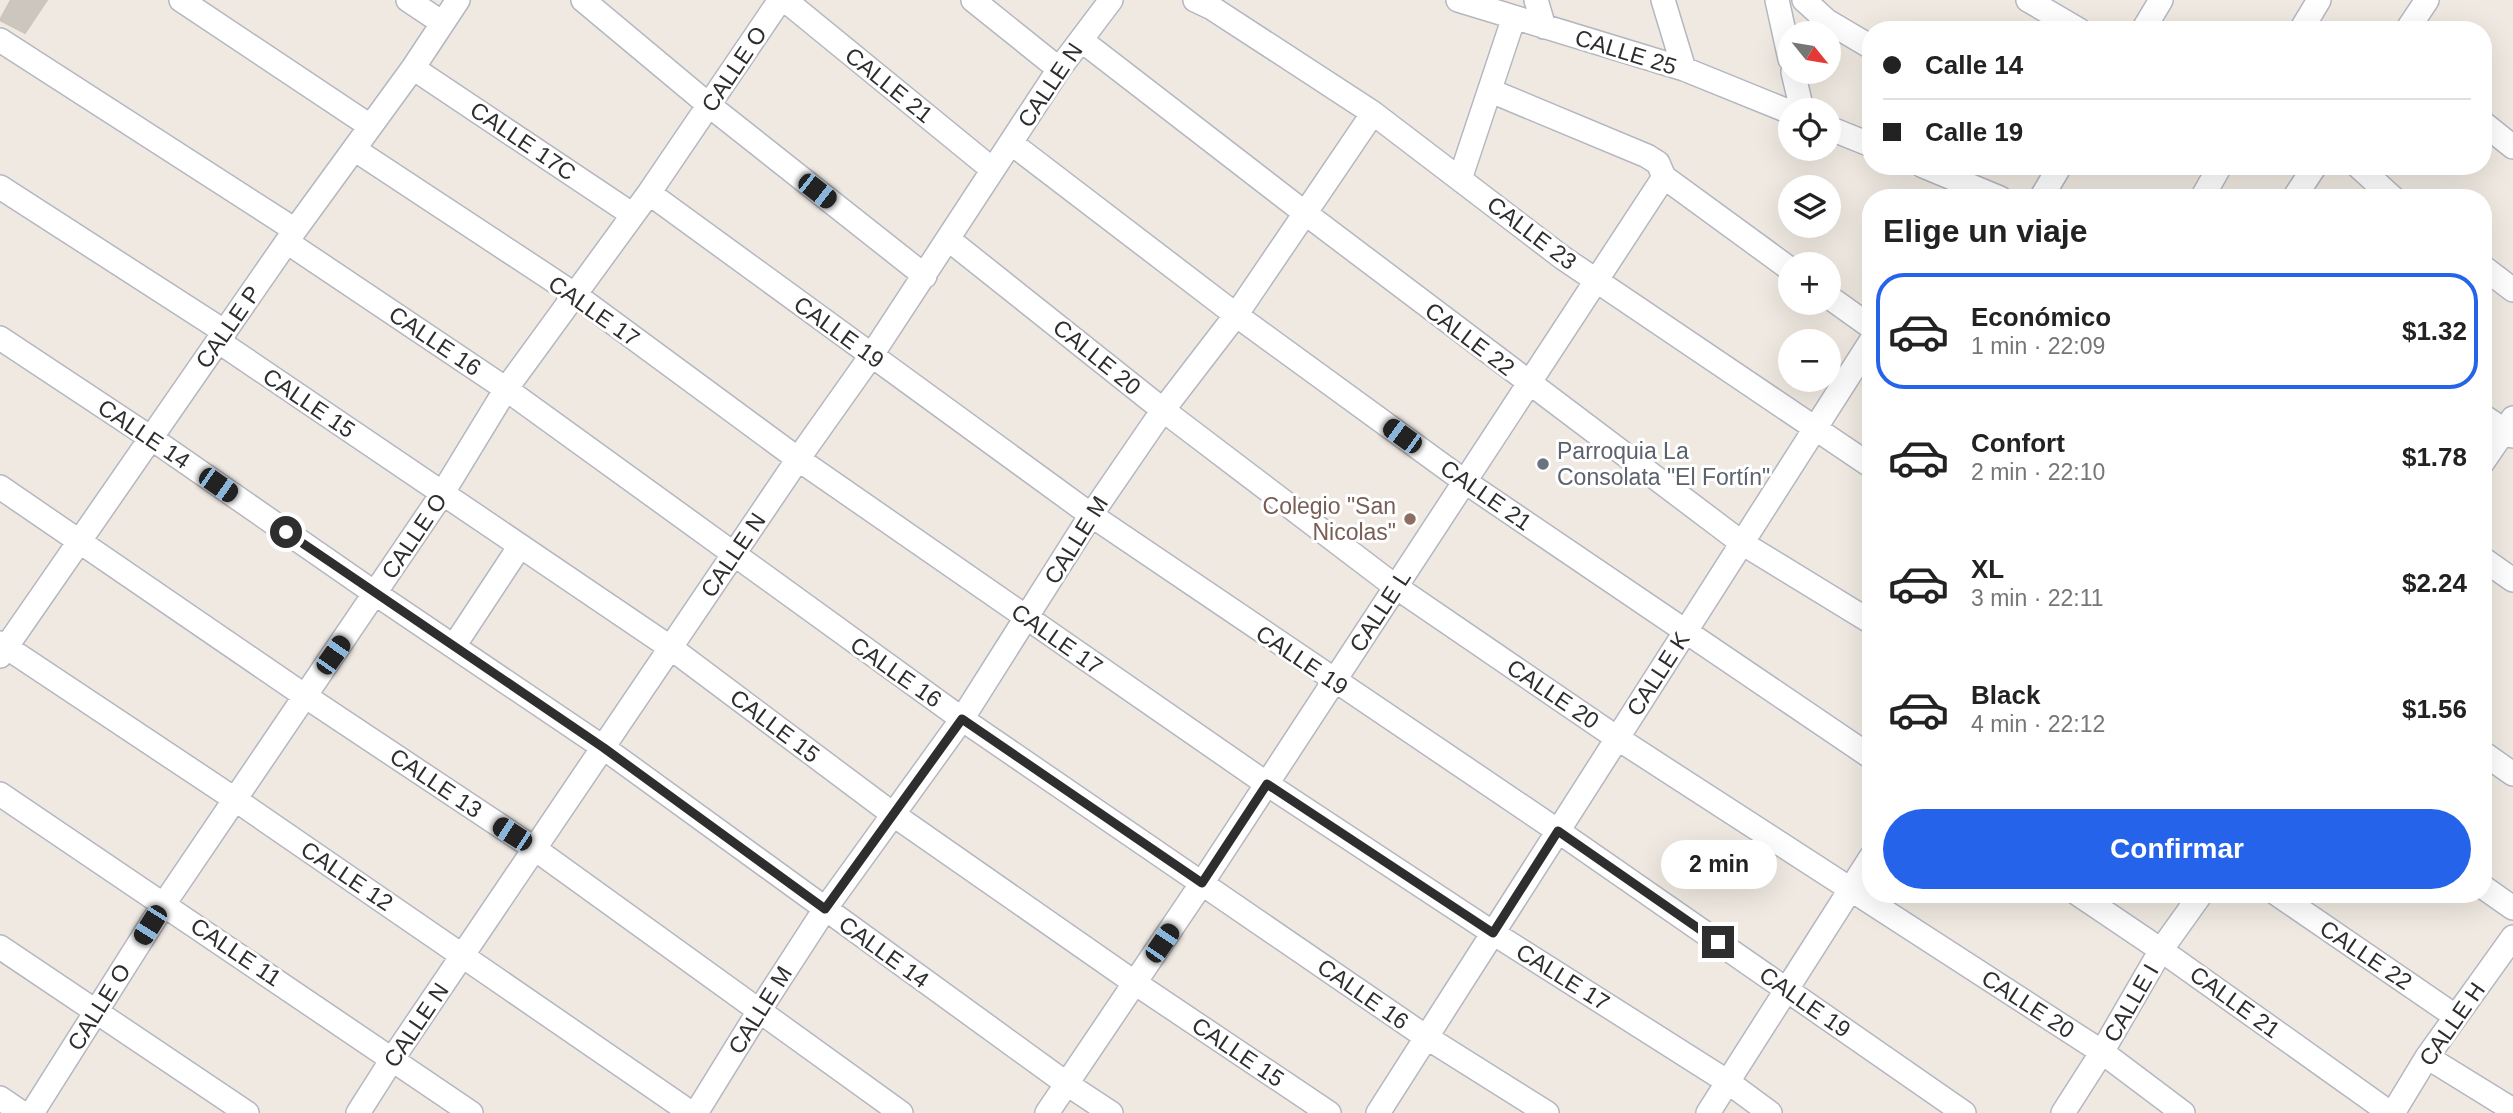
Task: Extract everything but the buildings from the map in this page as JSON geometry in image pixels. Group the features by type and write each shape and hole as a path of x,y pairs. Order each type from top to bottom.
{"street":[{"path":"181,0 370,126"},
{"path":"408,0 442,22"},
{"name":"CALLE P","path":"2,649 291,236 413,68 458,0"},
{"path":"583,0 710,106 925,276"},
{"name":"CALLE O","path":"32,1113 233,798 376,594 442,494 506,389 649,193 782,0"},
{"name":"CALLE 21","path":"782,0 993,170"},
{"path":"973,0 1059,69"},
{"name":"CALLE N","path":"358,1113 798,458 872,356 1059,69 1111,0"},
{"name":"CALLE 23","path":"1195,0 1212,8 1373,113 1596,280 1862,460"},
{"name":"CALLE 25","path":"1458,0 1503,10 1544,27 1684,69 1778,107"},
{"path":"1536,0 1544,27"},
{"path":"1663,0 1684,69"},
{"path":"1777,0 1782,21"},
{"path":"1804,0 1827,21 1862,42"},
{"path":"2028,0 2063,21"},
{"path":"2148,21 2161,0"},
{"path":"2306,21 2319,0"},
{"path":"2413,21 2427,0"},
{"path":"1460,179 1491,91 1503,10"},
{"name":"CALLE 16","path":"0,40 291,236 962,719 1426,1037 1547,1113"},
{"name":"CALLE 22","path":"1081,40 1304,213 1742,543 1862,616"},
{"name":"CALLE 17C","path":"413,68 633,215"},
{"path":"1491,91 1647,156 1658,163 1664,177 1778,260"},
{"name":"CALLE M","path":"696,1113 758,1011 825,909 962,719 1091,515 1163,410 1236,315 1373,113"},
{"path":"2492,130 2513,147"},
{"path":"1841,133 1862,141"},
{"name":"CALLE 21","path":"1011,143 1236,315 1464,481 1862,751"},
{"name":"CALLE 17","path":"354,149 574,295 798,458 1267,784 1493,933 1728,1082 1770,1113"},
{"path":"1945,175 1978,189"},
{"path":"2368,175 2383,189"},
{"name":"CALLE L","path":"1047,1113 1202,883 1664,177"},
{"name":"CALLE 15","path":"0,187 221,337 442,494 671,648 894,815 1135,983 1329,1113"},
{"name":"CALLE 19","path":"649,193 1091,515 1334,682 1558,831 1964,1113"},
{"name":"CALLE 20","path":"948,239 1163,410 1396,587 1617,738 1862,897"},
{"path":"2492,274 2513,290"},
{"path":"1841,306 1862,321"},
{"name":"CALLE 14","path":"0,338 604,748 1067,1084 1111,1113"},
{"name":"CALLE K","path":"1378,1113 1862,355"},
{"path":"2492,420 2510,428 2492,451"},
{"name":"CALLE 13","path":"0,487 305,696 536,849 901,1113"},
{"path":"454,646 520,546"},
{"path":"2492,565 2513,580"},
{"name":"CALLE 12","path":"2,649 233,798 691,1113"},
{"path":"2492,759 2513,774"},
{"name":"CALLE 11","path":"0,794 471,1113"},
{"path":"1708,1113 1862,871"},
{"path":"2492,893 2513,908"},
{"name":"CALLE 20","path":"1872,903 2102,1052 2183,1113"},
{"name":"CALLE 21","path":"2091,903 2391,1113"},
{"name":"CALLE I","path":"2063,1113 2161,950 2195,903"},
{"name":"CALLE 22","path":"2290,903 2455,1016"},
{"path":"0,947 247,1113"},
{"name":"CALLE H","path":"2391,1113 2455,1016 2509,952"},
{"path":"2427,1057 2513,1110"},
{"path":"0,1098 22,1113"}],"place":[{"name":"Parroquia La Consolata \"El Fortín\"","path":"1543,464"},
{"name":"Colegio \"San Nicolas\"","path":"1410,519"}],"route":[{"path":"286,532 604,748 825,909 962,719 1202,883 1267,784 1493,933 1558,831 1718,942"}]}
